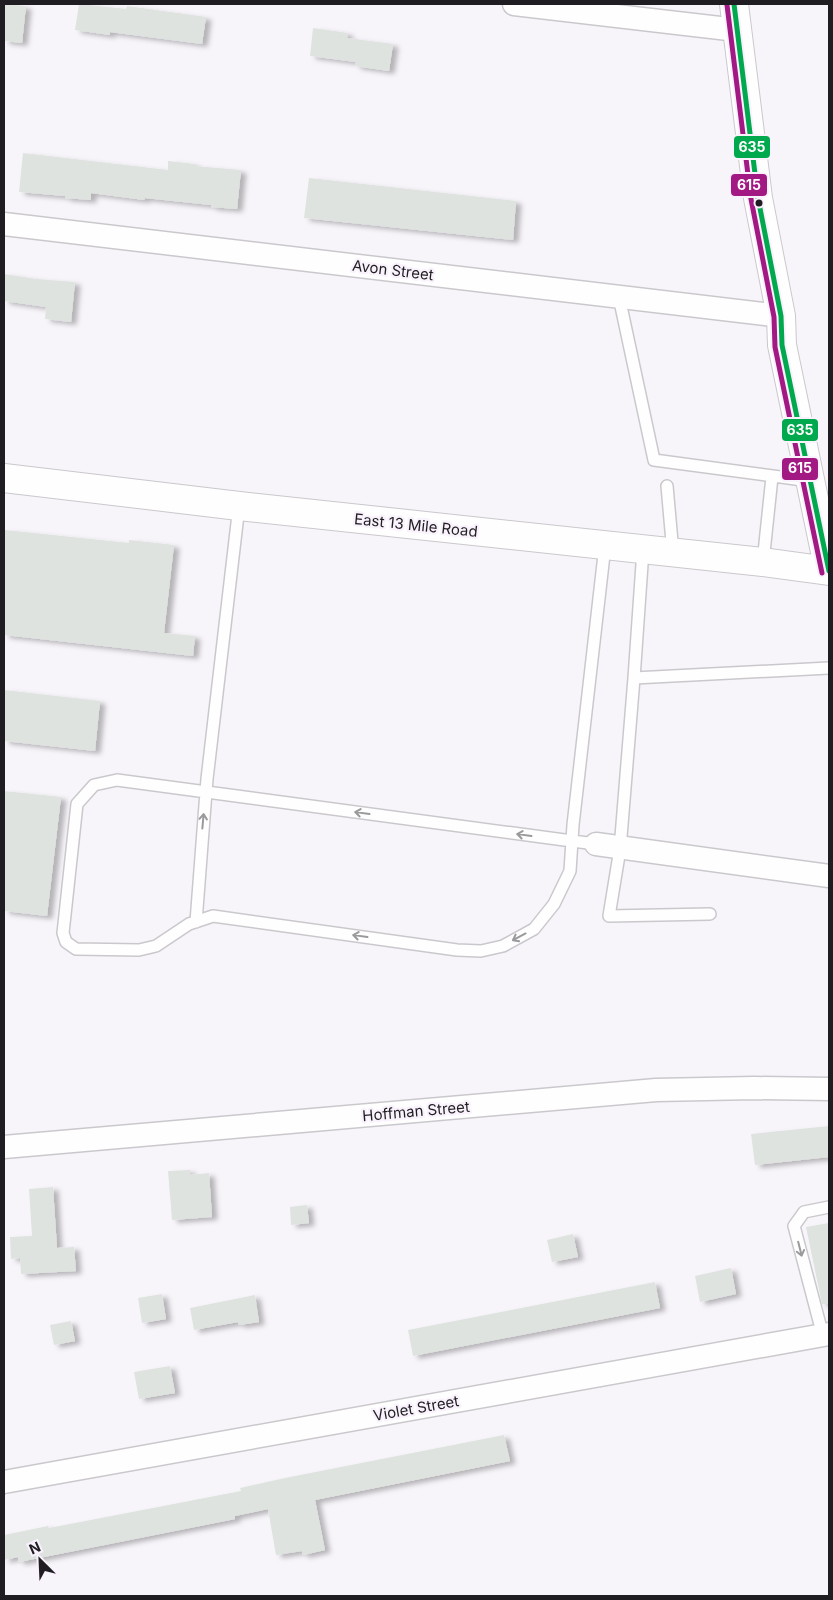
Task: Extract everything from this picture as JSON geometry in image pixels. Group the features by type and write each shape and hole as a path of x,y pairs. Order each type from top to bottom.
{"main road":[{"path":"734,4 758,198 781,316 782,345 828,563"},
{"name":"East 13 Mile Road","path":"4,478 239,506 643,550 763,562 828,563"}],"street":[{"path":"514,4 737,30"},
{"name":"Avon Street","path":"4,224 781,316"},
{"path":"596,844 620,849 829,876"},
{"name":"Hoffman Street","path":"4,1147 656,1090 829,1089"},
{"name":"Violet Street","path":"4,1482 826,1335"}],"lane":[{"path":"619,297 654,460 811,481"},
{"path":"763,562 772,477"},
{"path":"667,486 673,553"},
{"path":"196,922 206,791 239,506"},
{"path":"596,844 572,841 206,791 118,780 94,785 77,804 63,933 66,942 76,949 139,950 156,946 189,924 213,916 457,950 481,951 503,946 534,929 554,904 570,871 572,841 605,546"},
{"path":"643,550 620,849 610,916 710,914"},
{"path":"634,678 829,668"},
{"path":"826,1335 794,1226 804,1212 829,1207"}],"building":[{"path":"4,4 26,6 22,43 4,41"},
{"path":"79,4 126,9 127,6 206,17 202,44 110,32 110,35 75,30"},
{"path":"313,28 348,33 347,38 393,44 389,71 355,66 356,62 310,56"},
{"path":"23,153 168,170 168,161 194,164 194,166 241,170 237,209 91,193 91,200 19,192"},
{"path":"309,178 516,201 513,240 304,218"},
{"path":"4,274 75,282 71,322 45,319 46,307 4,301"},
{"path":"5,530 129,543 129,540 174,545 164,633 195,636 193,656 4,635"},
{"path":"4,690 100,701 95,751 4,741"},
{"path":"4,791 61,797 47,916 4,911"},
{"path":"829,1126 829,1157 755,1165 751,1134"},
{"path":"190,1170 190,1175 209,1173 212,1217 172,1220 168,1171"},
{"path":"53,1187 57,1248 74,1247 76,1271 21,1274 20,1258 11,1259 10,1237 32,1236 29,1189"},
{"path":"307,1205 309,1223 291,1225 290,1207"},
{"path":"829,1223 829,1304 822,1304 806,1227"},
{"path":"573,1234 578,1257 552,1262 547,1240"},
{"path":"731,1268 736,1294 700,1302 695,1276"},
{"path":"655,1282 660,1308 413,1356 408,1330"},
{"path":"162,1294 166,1319 142,1323 138,1298"},
{"path":"255,1295 259,1322 239,1325 238,1322 194,1330 190,1308"},
{"path":"71,1321 75,1341 54,1345 50,1325"},
{"path":"170,1366 175,1393 139,1399 134,1372"},
{"path":"504,1435 510,1461 315,1500 325,1550 303,1555 302,1551 276,1555 268,1509 235,1516 235,1519 19,1562 18,1557 4,1560 4,1535 241,1491 240,1488 285,1478"}],"transit line":[{"name":"635","path":"734,4 758,198 781,316 782,345 829,571"},
{"name":"615","path":"727,5 751,199 774,317 775,347 822,573"}]}
